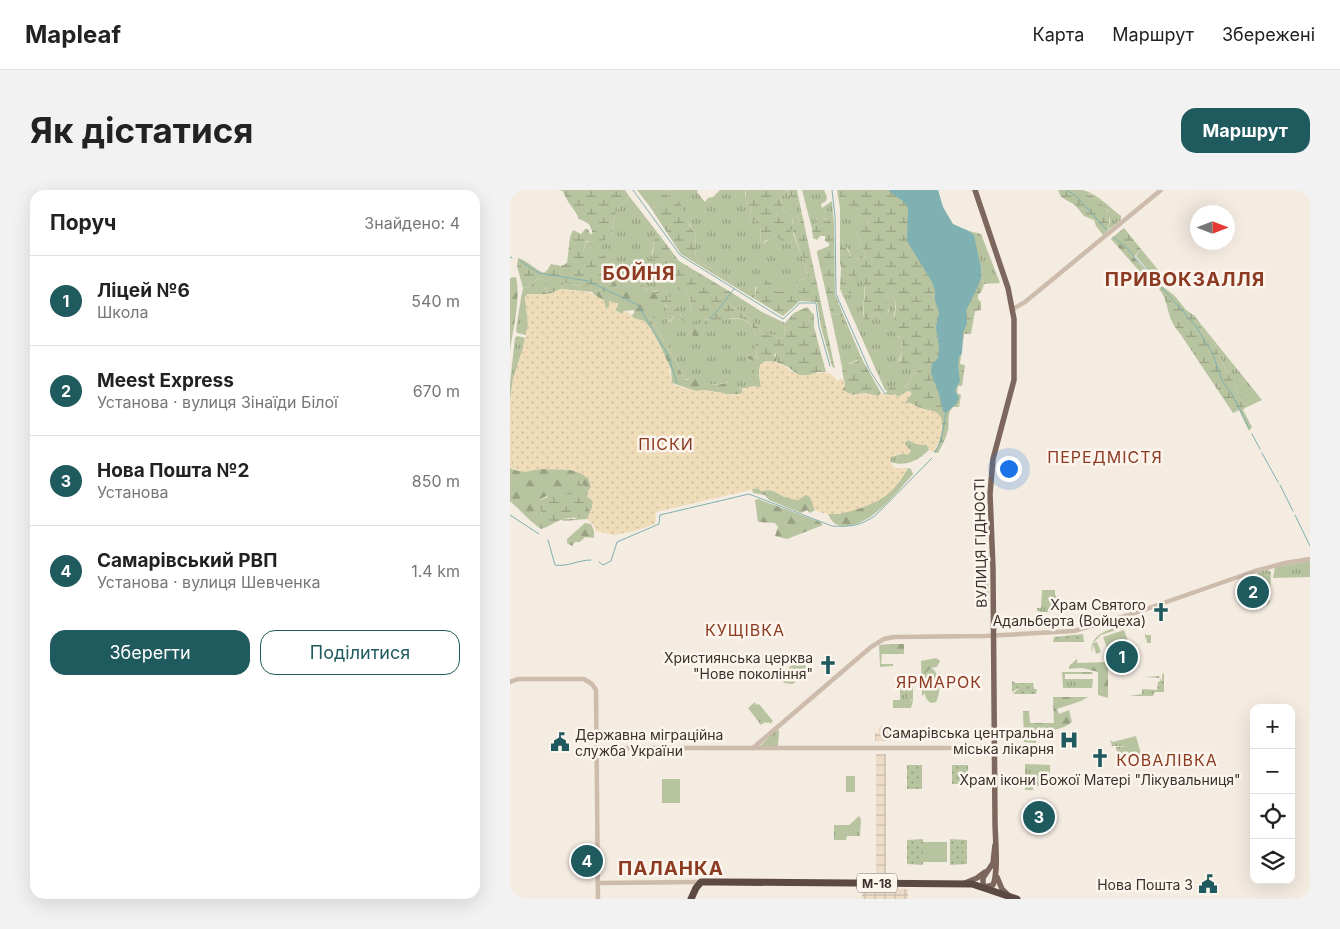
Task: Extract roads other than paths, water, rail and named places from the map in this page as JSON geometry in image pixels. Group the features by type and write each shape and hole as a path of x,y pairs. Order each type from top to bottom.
{"highway":[{"name":"М-18","path":"701,882 972,884 1014,898"},
{"path":"691,899 701,882"}],"main road":[{"name":"ВУЛИЦЯ ГІДНОСТІ","path":"975,190 1008,288 1013,309 1014,380 995,453 990,487 994,635 996,870 999,884 1014,898"},
{"name":"ВУЛИЦЯ ГІДНОСТІ","path":"961,884 977,878 987,870 992,861 996,845"},
{"name":"ВУЛИЦЯ ГІДНОСТІ","path":"985,887 983,878 993,863 996,845"},
{"path":"985,887 994,885 996,870"}],"street":[{"path":"1013,309 1025,302 1161,190"},
{"path":"754,748 865,652 884,639 918,636 1066,632 1083,629 1255,571 1310,559"},
{"path":"510,682 518,680 578,678 590,682 596,690 598,899"},
{"path":"597,748 994,748"},
{"path":"598,883 701,882"}],"water":[{"path":"889,190 938,190 943,207 953,224 974,235 981,277 966,311 967,323 963,333 962,353 959,357 958,365 960,381 955,390 959,398 957,403 946,413 943,411 931,373 932,364 938,358 939,347 936,327 939,313 935,300 935,291 932,282 907,241 908,208 904,202"}],"waterway":[{"path":"633,190 680,255 783,319 800,303 816,303 819,327 830,366"},
{"path":"832,190 835,216 836,294 870,371 885,394"},
{"path":"1067,190 1077,197 1107,230"},
{"path":"1113,237 1125,246 1195,325 1213,354 1222,381 1232,394 1249,428"},
{"path":"520,261 539,273 588,281 638,305 668,355 677,383"},
{"path":"709,319 734,289"},
{"path":"935,452 941,440 946,413"},
{"path":"1252,434 1260,449"},
{"path":"1262,453 1278,482"},
{"path":"599,562 603,565 611,561 617,542 659,524 660,515 749,494 832,526 860,524 876,515 932,458"},
{"path":"1280,485 1293,511"},
{"path":"510,515 539,534"},
{"path":"1295,515 1310,546"},
{"path":"548,540 555,565 591,560"}],"place":[{"name":"Meest Express","path":"1253,592"},
{"name":"Храм Святого Адальберта (Войцеха)","path":"1161,612"},
{"name":"Ліцей №6","path":"1122,657"},
{"name":"Християнська церква \"Нове покоління\"","path":"828,665"},
{"name":"Самарівська центральна міська лікарня","path":"1069,740"},
{"name":"Державна міграційна служба України","path":"560,742"},
{"name":"Храм ікони Божої Матері \"Лікувальниця\"","path":"1100,758"},
{"name":"Нова Пошта №2","path":"1039,817"},
{"name":"Самарівський РВП","path":"587,861"},
{"name":"Нова Пошта 3","path":"1208,884"}],"district":[{"name":"БОЙНЯ","path":"639,273"},
{"name":"ПРИВОКЗАЛЛЯ","path":"1185,279"},
{"name":"ПІСКИ","path":"666,444"},
{"name":"ПЕРЕДМІСТЯ","path":"1105,457"},
{"name":"КУЩІВКА","path":"745,630"},
{"name":"ЯРМАРОК","path":"939,682"},
{"name":"КОВАЛІВКА","path":"1167,760"},
{"name":"ПАЛАНКА","path":"671,868"}]}
